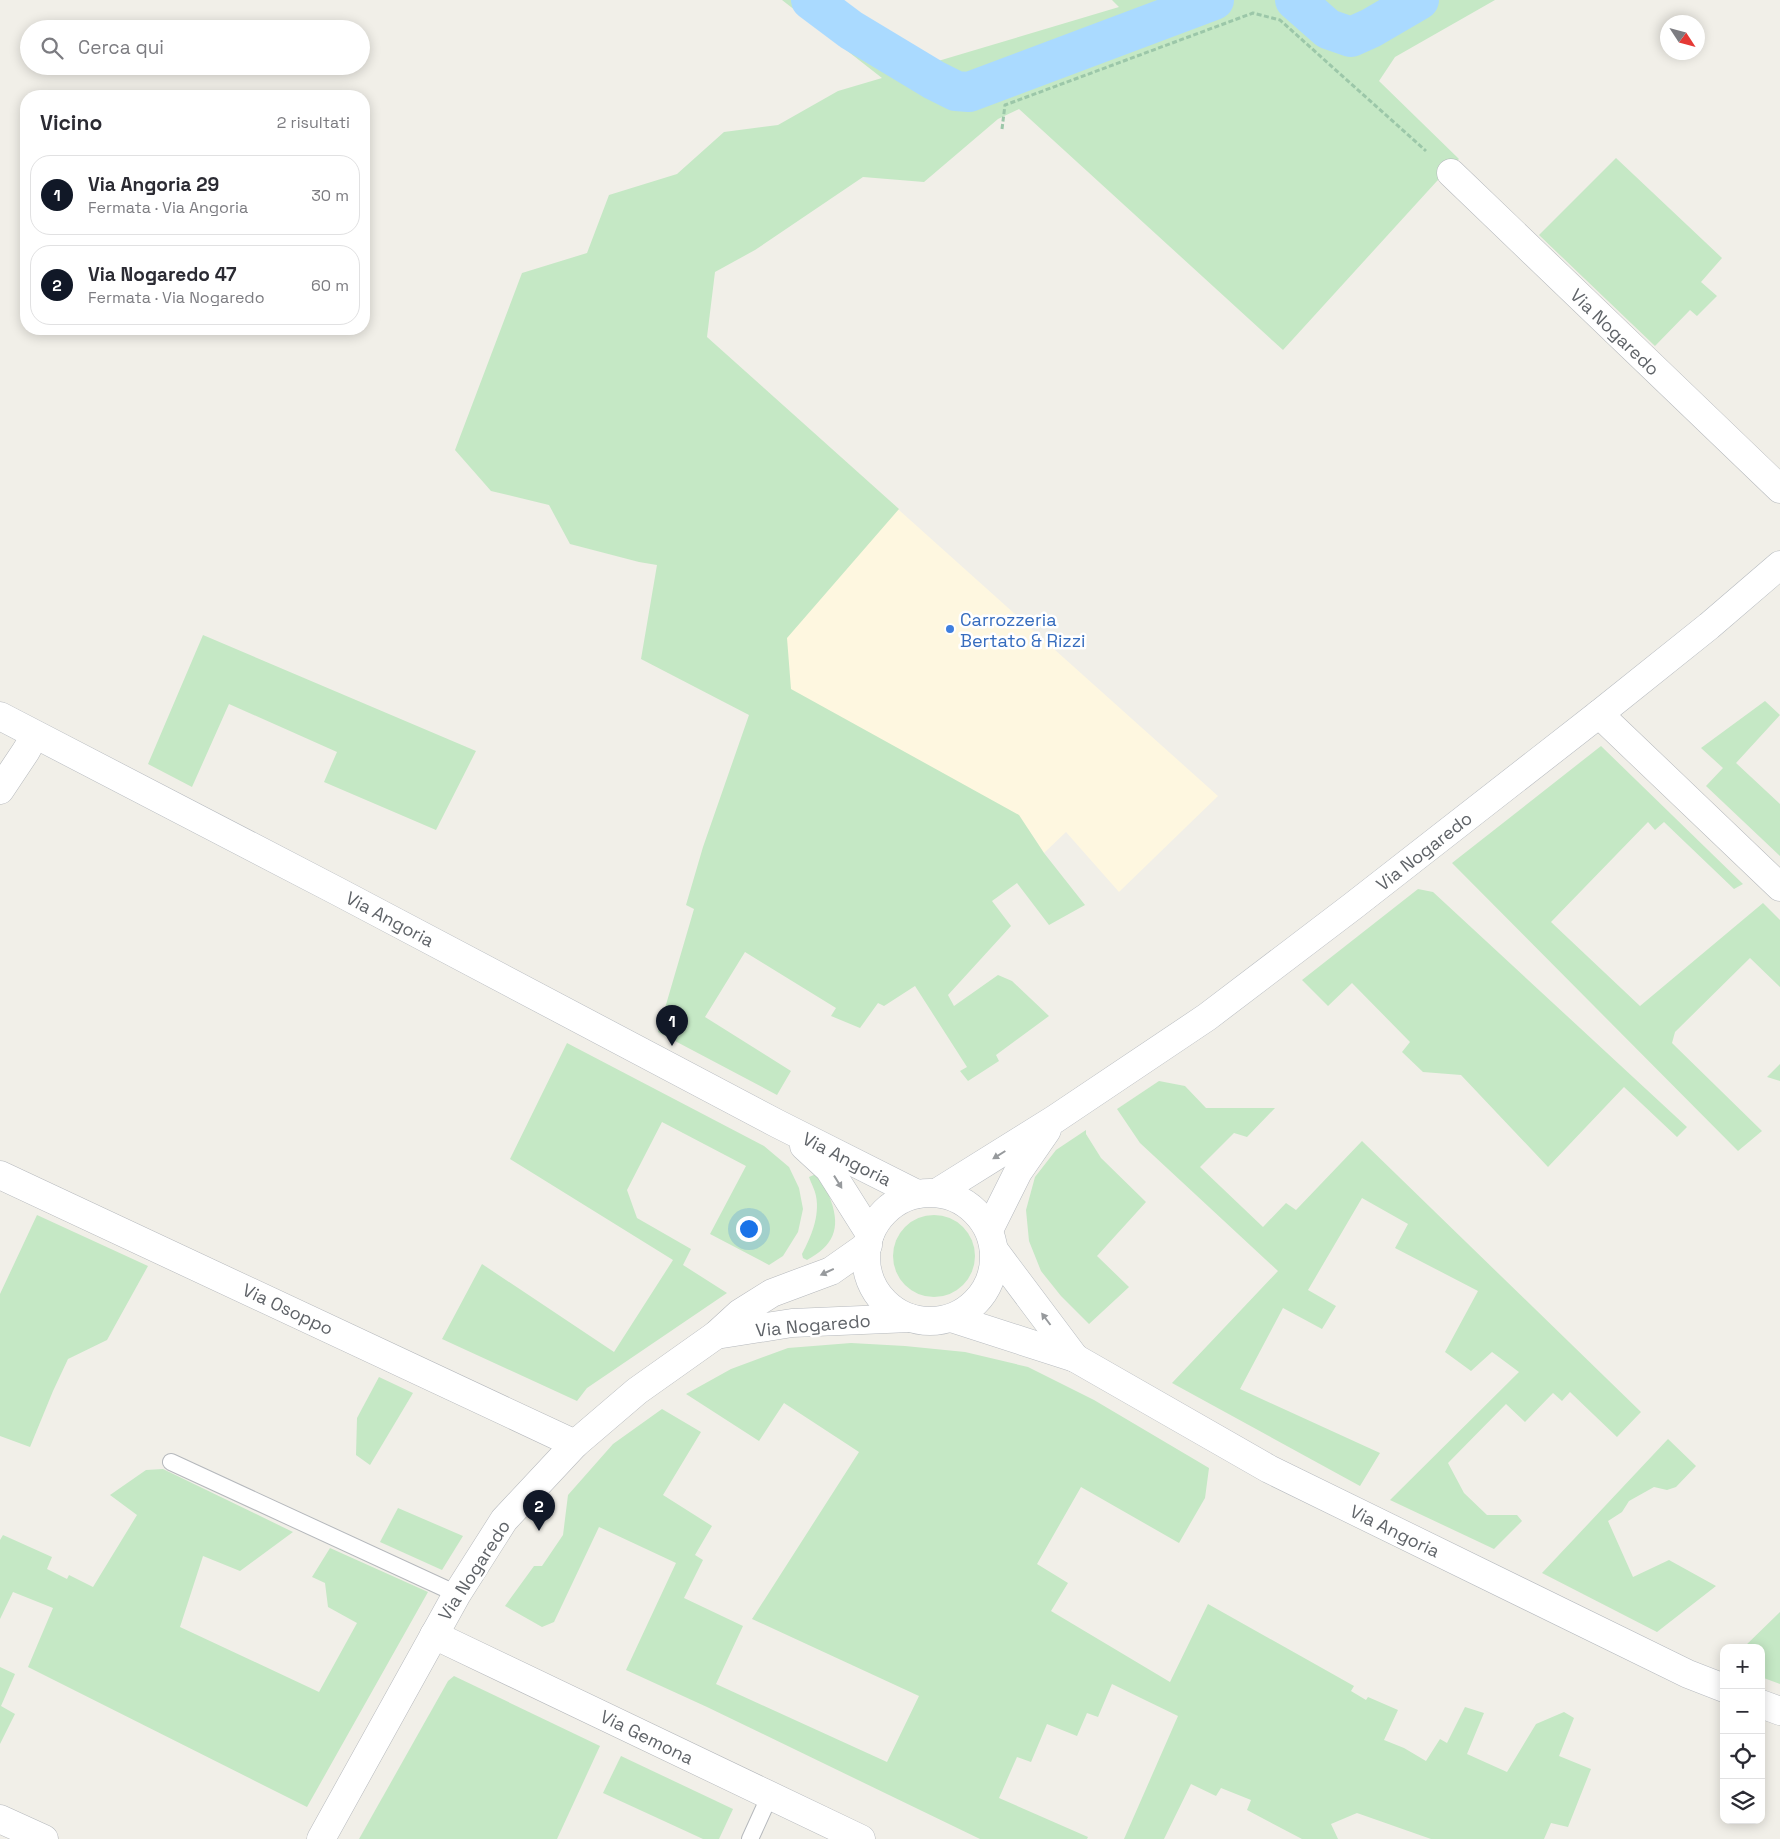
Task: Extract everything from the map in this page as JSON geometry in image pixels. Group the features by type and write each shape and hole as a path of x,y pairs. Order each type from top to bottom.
{"street":[{"name":"Via Nogaredo","path":"1451,173 1780,489"},
{"name":"Via Nogaredo","path":"928,1193 1055,1120 1207,1017 1599,714 1709,626 1780,565"},
{"path":"1599,714 1780,887"},
{"name":"Via Angoria","path":"0,716 778,1124 928,1193"},
{"path":"0,790 35,735"},
{"name":"Via Nogaredo","path":"991,1240 1018,1172 1055,1120"},
{"name":"Via Angoria","path":"778,1124 829,1169 869,1240"},
{"name":"Via Osoppo","path":"0,1175 575,1444"},
{"path":"928,1193 959,1199 977,1212 991,1240 992,1272 984,1292 970,1308 951,1318 931,1321 910,1318 892,1309 877,1294 868,1275 866,1255 869,1240 880,1216 896,1201 928,1193"},
{"name":"Via Nogaredo","path":"321,1839 457,1594 504,1520 575,1444 638,1391 716,1335 740,1313 772,1293 831,1271 869,1240"},
{"name":"Via Angoria","path":"991,1240 1075,1358"},
{"name":"Via Nogaredo","path":"716,1335 792,1323 910,1318"},
{"name":"Via Angoria","path":"951,1318 1075,1358 1268,1469 1688,1674 1720,1686"},
{"name":"Via Gemona","path":"434,1635 860,1839"},
{"path":"1765,1705 1780,1711"},
{"path":"0,1819 44,1839"}],"lane":[{"path":"171,1462 457,1594"},
{"path":"750,1839 770,1795"}],"path":[{"path":"1002,129 1005,105 1253,13 1280,20 1451,173"}],"shaded area":[{"path":"706,337 1218,796 1119,892 1066,832 1044,853 1028,829 667,647"}],"green space":[{"path":"782,0 826,0 865,30 928,64 1119,7 1112,0 1495,0 1395,57 1379,81 1459,159 1283,350 1019,109 998,119 924,182 863,177 755,250 715,272 707,337 899,509 787,638 791,689 1019,815 1044,853 1085,905 1049,925 1017,883 992,901 1011,926 948,995 954,1006 998,975 1012,981 1049,1016 996,1055 999,1061 968,1081 960,1071 967,1067 915,986 884,1006 878,1003 860,1028 831,1016 836,1008 745,952 705,1017 791,1071 777,1095 658,1032 694,909 686,905 703,847 749,715 641,659 657,565 570,544 549,505 491,491 455,450 522,273 587,253 609,195 677,174 724,132 778,125 838,91 882,78"},
{"path":"1616,158 1722,258 1701,282 1717,296 1697,316 1690,310 1655,346 1539,235"},
{"path":"203,635 476,751 436,830 324,782 337,752 229,704 192,787 148,764"},
{"path":"1765,701 1780,715 1736,763 1780,804 1780,856 1706,786 1723,768 1701,748"},
{"path":"1601,746 1743,884 1734,889 1664,822 1655,830 1648,822 1551,922 1640,1006 1763,903 1780,920 1780,987 1750,958 1675,1032 1672,1043 1762,1131 1738,1151 1452,863"},
{"path":"1418,889 1433,892 1687,1127 1677,1137 1624,1087 1548,1167 1461,1075 1423,1072 1402,1052 1410,1042 1352,983 1328,1006 1302,980"},
{"path":"567,1043 764,1146 789,1167 799,1188 803,1209 798,1232 783,1256 769,1265 710,1234 746,1166 662,1122 627,1190 637,1218 691,1249 683,1265 727,1293 587,1388 577,1401 442,1339 482,1264 614,1352 673,1260 510,1159"},
{"path":"1780,1064 1780,1081 1767,1077"},
{"path":"1159,1081 1185,1086 1206,1108 1275,1108 1247,1137 1234,1133 1200,1167 1263,1227 1286,1203 1296,1210 1362,1141 1641,1412 1617,1437 1570,1392 1562,1401 1553,1393 1525,1422 1506,1404 1448,1463 1464,1493 1487,1515 1517,1515 1522,1521 1494,1549 1390,1500 1519,1372 1492,1352 1471,1371 1445,1352 1478,1291 1395,1248 1408,1224 1362,1198 1308,1290 1336,1306 1322,1329 1283,1308 1240,1389 1380,1453 1360,1486 1172,1383 1278,1271 1140,1143 1117,1109"},
{"path":"1086,1130 1086,1134 1101,1158 1146,1202 1097,1256 1129,1287 1089,1324 1061,1296 1041,1271 1029,1241 1026,1210 1035,1177 1056,1150"},
{"path":"816,1174 824,1183 830,1197 834,1211 835,1228 829,1243 816,1255 807,1260 803,1258 802,1254 816,1219 817,1211 815,1194 809,1177"},
{"path":"37,1215 148,1266 107,1340 68,1359 30,1447 0,1436 0,1294"},
{"path":"934,1215 950,1218 963,1227 972,1240 975,1256 972,1272 963,1285 950,1294 934,1297 918,1294 905,1285 896,1272 893,1256 896,1240 905,1227 918,1218"},
{"path":"851,1343 965,1352 1028,1367 1094,1400 1209,1468 1205,1498 1179,1543 1081,1487 1037,1564 1068,1583 1051,1611 1170,1682 1208,1604 1354,1686 1351,1691 1366,1700 1368,1697 1398,1710 1384,1740 1404,1748 1426,1761 1440,1739 1447,1743 1465,1707 1484,1713 1467,1754 1507,1772 1536,1724 1564,1712 1574,1718 1559,1756 1591,1769 1568,1827 1551,1823 1544,1839 1431,1839 1357,1813 1331,1824 1338,1839 1302,1839 1247,1810 1251,1800 1221,1788 1216,1796 1191,1784 1164,1839 1124,1839 1178,1716 1112,1684 1098,1717 1087,1713 1077,1736 1047,1724 1031,1762 1017,1757 999,1798 1088,1837 1087,1839 980,1839 707,1707 626,1670 676,1563 599,1527 554,1622 542,1627 505,1606 534,1566 542,1566 563,1535 568,1495 613,1444 662,1409 701,1432 663,1495 712,1526 695,1555 703,1560 684,1598 743,1626 716,1684 887,1762 919,1696 752,1619 859,1452 784,1403 759,1441 686,1394 731,1369 788,1348"},
{"path":"379,1377 413,1393 370,1465 356,1455 357,1418"},
{"path":"1668,1439 1696,1466 1676,1487 1667,1490 1654,1487 1629,1501 1622,1512 1608,1521 1633,1577 1669,1560 1716,1586 1657,1632 1542,1573"},
{"path":"163,1469 293,1532 240,1571 203,1556 180,1627 319,1692 357,1623 328,1607 325,1583 312,1577 330,1548 428,1592 307,1807 28,1667 53,1608 13,1592 0,1619 0,1540 3,1535 52,1557 47,1569 67,1579 69,1575 93,1587 137,1515 110,1495 146,1470"},
{"path":"398,1508 463,1536 442,1570 380,1542"},
{"path":"1780,1612 1780,1684 1765,1678 1765,1644 1747,1644"},
{"path":"0,1667 15,1674 1,1706 15,1714 0,1744"},
{"path":"454,1676 600,1746 557,1839 359,1839 448,1681"},
{"path":"621,1756 733,1809 719,1839 703,1839 603,1793"}],"waterway":[{"path":"811,0 851,30 934,80 956,91 969,92 1214,0"},
{"path":"1295,0 1328,29 1351,37 1371,28 1419,0"}],"place":[{"name":"Carrozzeria Bertato & Rizzi","path":"950,629"},
{"name":"Via Angoria 29","path":"672,1046"},
{"name":"Via Nogaredo 47","path":"539,1531"}]}
